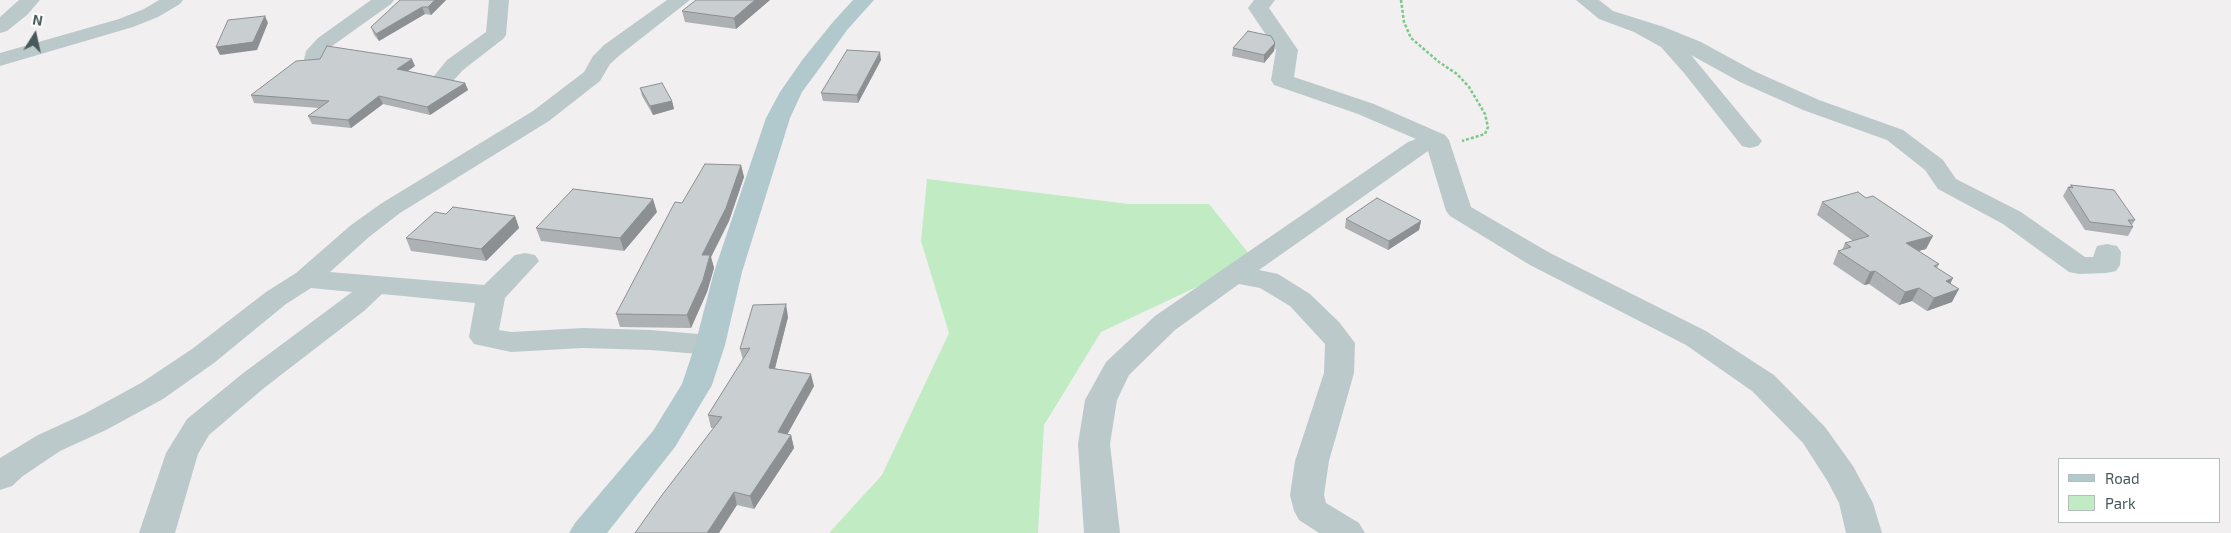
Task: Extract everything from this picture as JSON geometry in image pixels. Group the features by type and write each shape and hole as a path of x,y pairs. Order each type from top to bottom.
{"main road":[{"path":"587,533 664,439 697,385 710,345 728,272 778,118 791,92 801,78 840,26 864,0"}],"street":[{"path":"0,27 30,0"},
{"path":"0,60 126,23 151,13 173,0"},
{"path":"315,60 317,51 325,42 384,0"},
{"path":"445,76 455,65 496,35 499,0"},
{"path":"0,477 11,467 49,443 95,422 152,391 203,356 276,298 306,279 360,231 391,208 541,116 592,76 600,61 612,50 680,0"},
{"path":"1265,0 1258,8 1260,13 1280,37 1287,50 1282,80 1308,87 1374,112 1437,140 1459,211 1547,263 1696,338 1763,383 1814,435 1841,475 1856,503 1864,533"},
{"path":"1586,0 1606,14 1656,35 1677,52 1750,141"},
{"path":"1628,24 1657,31 1693,47 1748,77 1810,105 1895,135 1934,165 1947,184 2012,218 2080,266 2106,265 2106,252"},
{"path":"1102,533 1094,444 1101,400 1117,368 1165,323 1417,147 1437,140"},
{"path":"525,261 491,295 484,336 511,342 582,338 651,340 710,345"},
{"path":"1234,275 1268,280 1300,300 1329,329 1340,344 1339,373 1312,461 1307,494 1311,511 1347,533"},
{"path":"306,279 491,295"},
{"path":"157,533 182,452 198,427 253,381 354,305 377,284"}],"path":[{"path":"1401,0 1404,22 1411,38 1423,50 1457,74 1470,87 1485,114 1488,127 1485,134 1462,141 1437,140"}],"green space":[{"path":"927,179 1129,204 1209,204 1254,260 1101,332 1044,425 1038,533 829,533 882,475 949,333 921,241"}],"building":[{"path":"400,0 435,0 428,7 422,7 376,34 371,27"},
{"path":"696,0 755,0 734,18 682,11"},
{"path":"265,16 253,42 216,47 228,20"},
{"path":"1248,31 1271,36 1275,43 1264,55 1233,48"},
{"path":"327,46 412,59 397,69 465,83 427,107 379,96 348,120 308,116 329,101 251,95 296,61 320,59"},
{"path":"847,50 880,52 857,95 821,93"},
{"path":"662,83 672,101 650,106 640,88"},
{"path":"705,164 741,165 726,208 702,255 710,255 703,280 687,315 616,314 675,202 682,203"},
{"path":"2071,185 2114,190 2135,220 2128,220 2133,227 2090,222 2068,187 2073,188"},
{"path":"573,189 653,199 620,238 536,228"},
{"path":"1858,192 1866,198 1873,196 1933,236 1906,243 1939,264 1934,266 1953,278 1946,281 1959,289 1934,298 1919,288 1905,292 1875,271 1870,272 1838,251 1851,247 1845,243 1869,236 1822,202"},
{"path":"1377,198 1421,221 1389,241 1346,219"},
{"path":"453,207 515,216 481,249 406,238 435,212 446,214"},
{"path":"786,304 769,368 811,374 778,432 791,435 750,496 734,492 707,533 635,533 722,417 708,415 750,348 740,349 753,305"}]}
